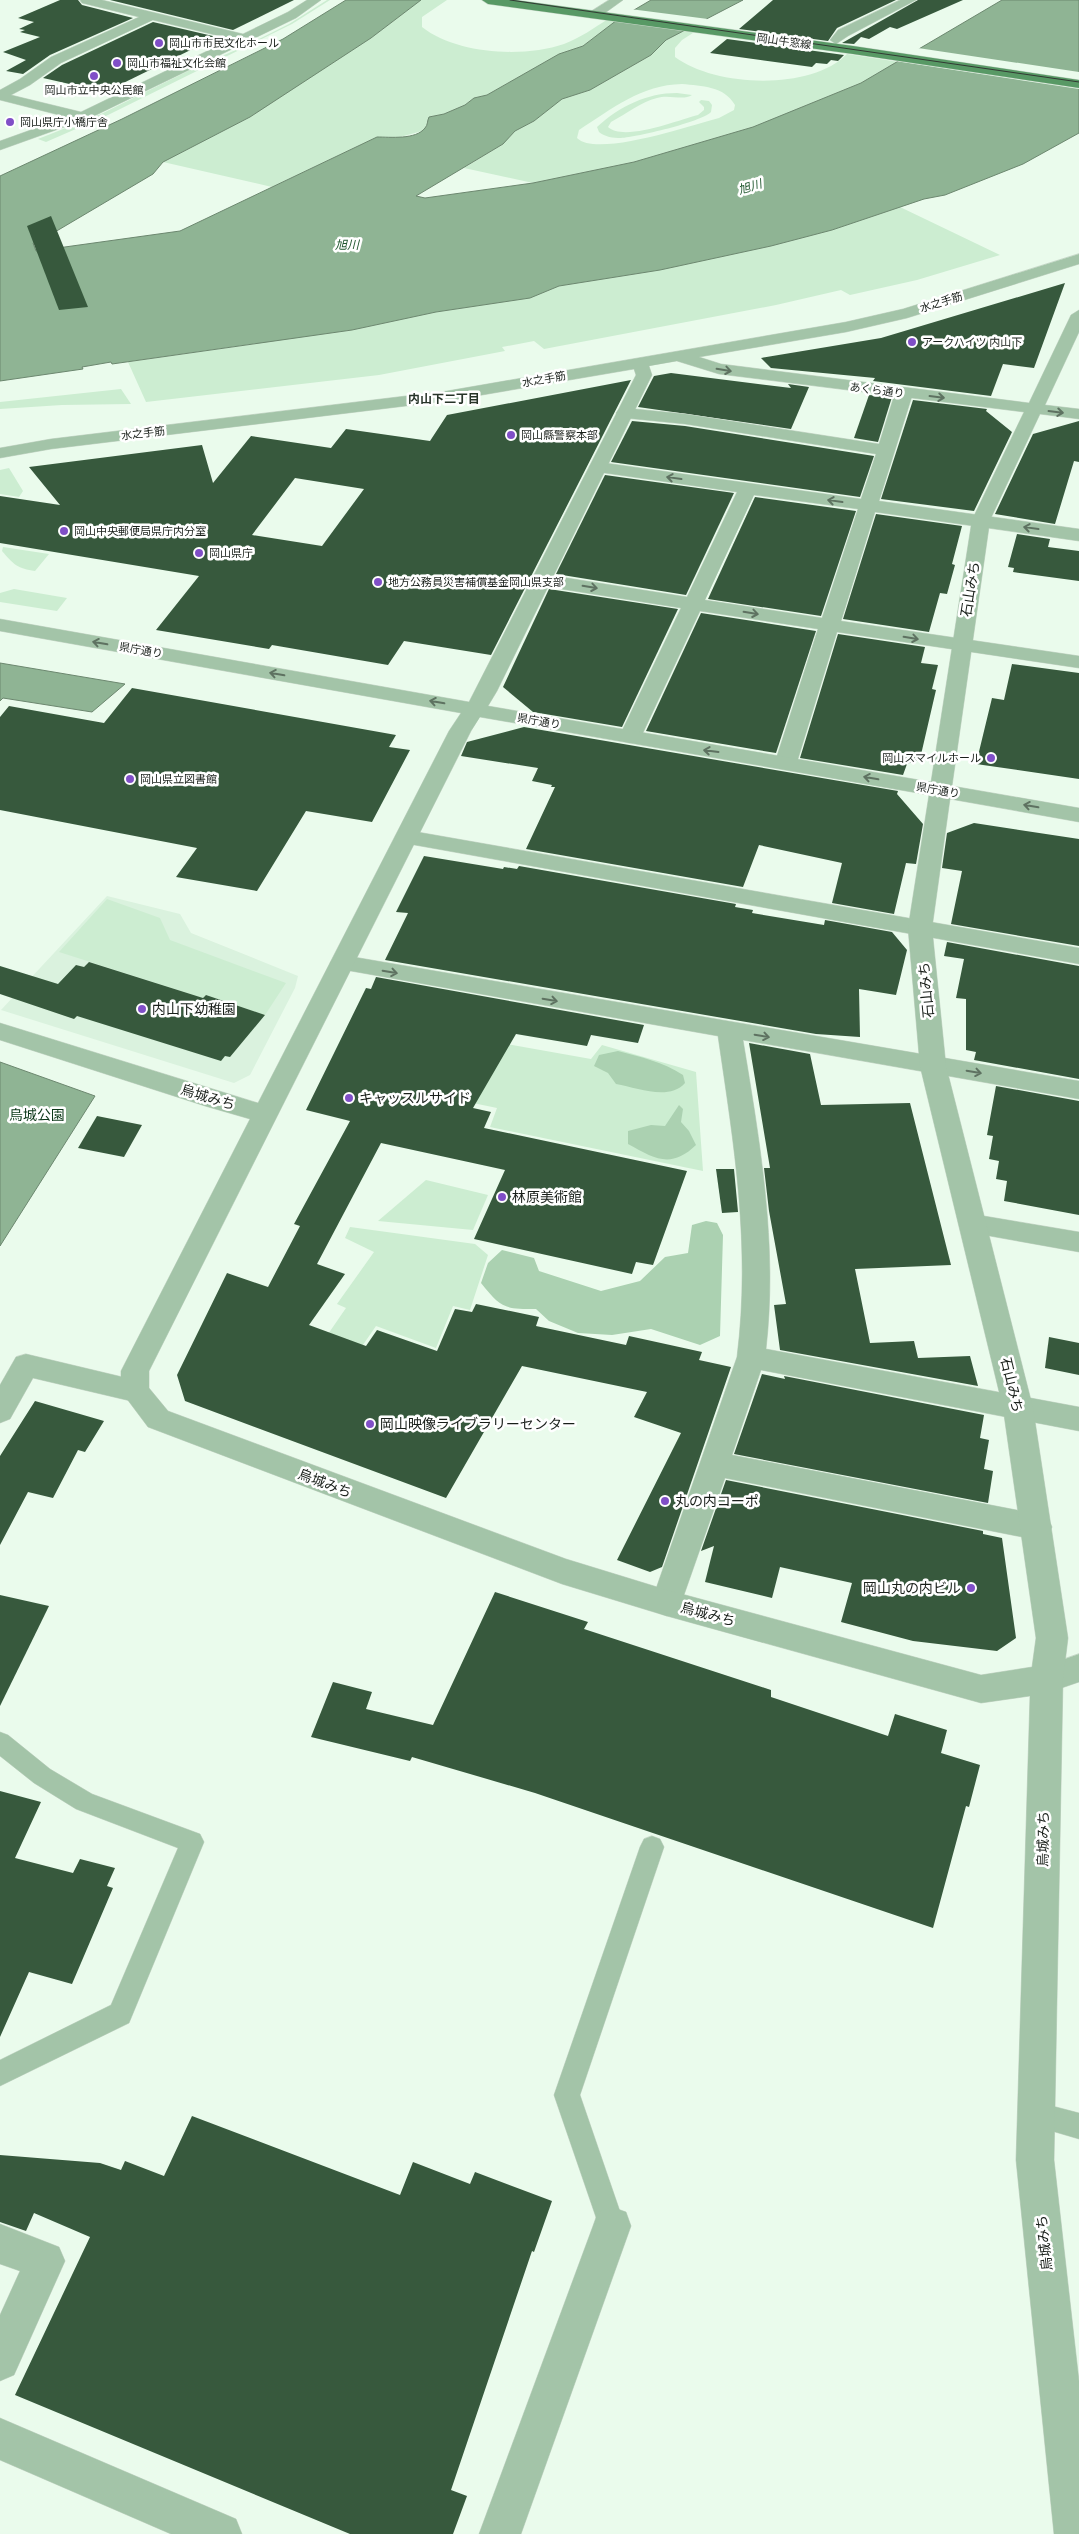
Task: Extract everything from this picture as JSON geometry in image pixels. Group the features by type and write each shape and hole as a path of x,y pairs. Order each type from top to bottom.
{"main road":[{"name":"岡山牛窓線","path":"488,0 607,10"},
{"name":"岡山牛窓線","path":"543,0 705,26 1079,77"},
{"name":"岡山牛窓線","path":"705,26 836,40 857,47 1079,84"}],"street":[{"path":"86,0 149,17 244,38"},
{"path":"0,146 82,116 292,16 315,0"},
{"path":"836,40 843,33 910,0"},
{"path":"0,96 25,82 56,60 149,17"},
{"path":"0,96 82,116"},
{"path":"0,138 15,141"},
{"name":"水之手筋","path":"0,453 51,444 447,396 846,327 907,313 1076,262"},
{"name":"石山みち","path":"1063,1674 1052,1638 1038,1527 1018,1408 933,1066 920,928 981,520 1079,315"},
{"name":"あくら通り","path":"677,356 719,369 1079,414"},
{"path":"0,1411 26,1365 135,1391 135,1371 460,731 487,691 644,375 640,363"},
{"path":"786,762 904,393"},
{"path":"625,413 685,419 886,450"},
{"path":"598,467 1079,534"},
{"path":"630,737 748,488"},
{"path":"542,580 961,646 1079,662"},
{"name":"県庁通り","path":"0,625 630,737 786,762 1079,814"},
{"path":"406,837 1079,956"},
{"path":"342,963 1079,1090"},
{"path":"667,1603 750,1357 756,1323 756,1212 728,1030"},
{"name":"烏城みち","path":"0,1031 214,1100 266,1114"},
{"path":"972,1224 1079,1242"},
{"path":"750,1357 1079,1419"},
{"name":"烏城みち","path":"135,1391 158,1419 362,1498 562,1571 667,1603 981,1689 1063,1674 1035,2160 1076,2534"},
{"path":"714,1464 1038,1527"},
{"path":"500,2534 612,2226"},
{"path":"0,2244 45,2261 0,2361"},
{"path":"0,2439 221,2534"}],"lane":[{"path":"0,1742 42,1776 84,1802 192,1842 120,2014 0,2073"},
{"path":"612,2226 567,2095 652,1847"},
{"path":"1037,2115 1079,2126"}],"shaded area":[{"path":"327,0 330,0 292,24 108,115 46,142 38,139 101,114 194,68 245,46 289,24"},
{"path":"421,0 447,0 422,17 422,27 436,36 453,43 490,51 510,52 548,48 576,39 608,19 617,20 583,46 559,54 487,95 474,98 465,105 444,114 429,117 427,126 422,131 400,137 377,137 272,187 163,162 250,117 371,38"},
{"path":"685,30 696,31 682,40 675,48 675,57 692,67 738,79 762,81 787,79 811,74 831,66 847,54 899,62 861,83 753,127 634,162 533,183 464,168 503,144 515,131 534,121 562,99 590,90 651,55 666,40","holes":["682,84 712,88 719,91 725,94 735,105 734,110 719,118 667,133 623,142 588,143 577,138 579,130 628,99 640,93 667,85"]},
{"path":"677,93 692,95 688,97 662,97 651,100 611,122 608,127 616,131 626,132 665,125 698,115 704,110 704,107 699,102 701,100 709,101 712,105 711,112 682,124 629,137 612,137 599,132 597,127 615,113 634,102 655,95"},
{"path":"900,207 1000,255 917,280 850,295 841,290 776,305 544,349 534,341 502,347 505,351 379,375 146,402 128,362 352,330 436,312 530,298 559,286 660,270 771,246 832,230"},
{"path":"121,389 131,404 62,405 0,409 0,402"},
{"path":"9,468 23,491 19,497 0,494 0,470"},
{"path":"3,547 49,554 35,571 16,565 2,551"},
{"path":"14,589 67,598 57,611 0,602 0,593"},
{"path":"107,896 180,914 191,933 298,976 295,988 250,1075 234,1083 1,1010"},
{"path":"107,899 160,918 170,940 286,983 265,1015 206,995 203,998 59,952"},
{"path":"455,1035 591,1059 602,1045 696,1072 703,1171 490,1127 497,1108 415,1091"},
{"path":"618,1051 652,1060 668,1067 683,1075 685,1083 671,1091 662,1092 653,1092 616,1084 608,1073 594,1066 599,1055"},
{"path":"679,1105 683,1109 681,1122 689,1131 696,1145 687,1152 679,1157 663,1159 646,1154 628,1144 628,1131 651,1125 665,1126"},
{"path":"426,1180 488,1195 473,1230 378,1221"},
{"path":"706,1221 717,1223 723,1235 720,1336 700,1345 651,1329 612,1335 578,1333 549,1321 536,1309 504,1305 494,1298 481,1283 488,1263 502,1250 534,1258 539,1271 601,1291 640,1281 665,1257 688,1253 692,1225"},
{"path":"350,1227 475,1244 488,1255 470,1310 453,1306 436,1348 376,1326 349,1365 315,1353 346,1308 337,1304 374,1252 345,1238"}],"water":[{"name":"旭川","path":"346,0 421,0 371,38 250,117 163,162 153,174 38,242 33,243 36,251 180,231 377,137 402,137 421,132 426,127 429,117 444,114 465,105 474,98 487,95 559,54 583,46 617,20 651,0 743,0 666,40 651,55 590,90 562,99 534,121 515,131 503,144 416,196 425,198 533,183 634,162 753,127 861,83 1002,0 1079,0 1079,133 1023,164 945,195 924,199 832,230 771,246 660,270 559,286 530,298 436,312 352,330 112,364 111,362 82,367 83,369 0,381 0,176 122,119 283,39"},
{"path":"0,663 125,684 92,712 3,698 0,701"},
{"name":"烏城公園","path":"0,1062 95,1096 0,1246"}],"pier":[{"path":"630,9 708,19 690,30 614,20"},
{"path":"918,48 1079,72 1079,89 895,61"}],"building":[{"path":"60,0 78,0 82,5 133,18 50,55 23,74 6,71 26,60 3,52 40,37 20,32 25,30 19,29 34,22 18,18"},
{"path":"110,0 294,0 233,30"},
{"path":"773,0 896,0 837,28 828,41 739,29"},
{"path":"918,0 963,0 897,29 890,27 869,39 861,37 854,44 842,43"},
{"name":"岡山市福祉文化会館","path":"153,22 217,37 105,92 43,78 62,65"},
{"path":"727,39 844,55 838,61 831,60 827,64 816,63 812,67 710,53"},
{"path":"51,216 88,307 59,310 27,226"},
{"path":"1065,283 1034,368 1003,364 991,396 873,381 875,378 771,368 761,358 881,338"},
{"path":"671,373 791,388 788,384 809,387 791,429 638,407 654,376"},
{"path":"631,380 491,655 404,641 388,665 272,645 269,649 156,630 199,576 0,543 0,496 60,505 29,467 202,445 213,483 251,436 331,448 346,429 430,441 447,415","holes":["295,478 364,489 322,546 252,535"]},
{"path":"869,395 892,397 878,442 854,438"},
{"path":"913,400 987,409 986,411 1012,432 974,511 881,499"},
{"path":"632,421 685,426 874,456 860,497 611,462"},
{"path":"1079,421 1079,462 1074,461 1055,524 995,514 1033,434"},
{"path":"605,475 734,493 686,595 556,574"},
{"path":"755,497 856,511 821,616 708,599"},
{"path":"876,514 962,526 952,564 955,565 947,594 940,593 929,632 843,619"},
{"path":"1017,534 1050,539 1048,547 1079,551 1079,581 1013,572 1014,568 1008,567"},
{"path":"549,589 678,609 622,727 533,712 503,687"},
{"path":"701,613 816,631 776,753 646,731"},
{"path":"838,634 925,647 921,663 938,665 932,689 936,690 920,759 907,764 903,775 800,758"},
{"path":"1012,664 1079,673 1079,779 976,764 992,698 1004,700"},
{"path":"132,688 396,735 389,747 410,750 372,822 306,811 257,891 176,877 197,848 0,810 0,717 9,706 104,723"},
{"path":"524,727 898,791 897,794 923,824 916,864 906,863 894,914 832,903 842,863 759,845 743,887 526,849 555,787 532,781 538,768 461,756 467,742"},
{"path":"974,823 1079,839 1079,946 951,924 962,871 942,868 947,833"},
{"path":"424,856 503,869 504,867 517,869 519,866 736,904 735,907 753,910 752,913 824,925 825,920 892,932 907,950 896,995 859,989 860,1037 816,1034 385,960 408,913 396,912"},
{"path":"947,942 1079,966 1079,1079 974,1060 976,1052 966,1050 966,999 956,998 964,959 944,956"},
{"path":"89,962 203,998 206,995 265,1015 230,1057 225,1056 221,1061 77,1016 74,1019 0,994 0,966 58,984 76,965 84,967"},
{"path":"376,977 644,1025 638,1043 591,1035 587,1046 516,1034 473,1108 491,1112 484,1128 687,1171 653,1265 636,1262 632,1274 474,1239 505,1170 381,1143 317,1264 345,1274 309,1325 366,1346 377,1330 437,1351 455,1309 472,1312 476,1304 539,1317 536,1326 626,1345 629,1336 702,1352 699,1360 731,1367 662,1567 650,1572 617,1560 681,1433 634,1417 647,1392 522,1366 446,1498 185,1401 177,1375 227,1273 268,1287 300,1226 294,1224 350,1121 306,1110 366,988 371,989"},
{"path":"749,1043 810,1054 821,1105 910,1103 951,1265 855,1269 870,1343 914,1341 918,1358 970,1356 978,1386 780,1350 774,1305 786,1304 769,1211 764,1168 770,1168"},
{"path":"996,1086 1079,1101 1079,1215 1004,1201 1007,1181 996,1179 999,1161 989,1159 993,1136 987,1135"},
{"path":"97,1116 142,1125 124,1157 78,1148"},
{"path":"716,1169 734,1169 738,1212 722,1213"},
{"path":"1049,1337 1079,1343 1079,1375 1045,1368"},
{"path":"762,1374 785,1379 784,1376 984,1415 980,1438 989,1440 984,1469 993,1471 988,1503 734,1454"},
{"path":"35,1401 104,1421 85,1452 78,1450 53,1498 28,1492 0,1545 0,1456"},
{"path":"726,1480 983,1531 983,1534 1002,1538 1016,1638 997,1651 913,1641 841,1622 852,1583 780,1567 772,1598 705,1582 714,1546 701,1551"},
{"path":"495,1592 588,1622 584,1629 771,1690 771,1697 888,1736 895,1714 947,1730 941,1753 980,1765 969,1807 966,1806 933,1928 535,1793 412,1757 410,1761 311,1737 333,1682 372,1692 366,1709 433,1725"},
{"path":"0,1595 49,1606 0,1706"},
{"path":"0,1791 41,1802 15,1858 73,1873 80,1859 115,1868 107,1886 113,1888 72,1984 29,1972 0,2037"},
{"path":"192,2116 400,2195 413,2162 470,2184 475,2172 552,2201 534,2252 532,2251 451,2490 467,2496 453,2534 350,2534 15,2395 90,2237 34,2213 26,2231 0,2222 0,2155 100,2163 121,2170 125,2161 164,2176"}],"tram line":[{"path":"510,0 1079,82"}],"place":[{"name":"岡山市市民文化ホール","path":"159,43"},
{"name":"岡山市福祉文化会館","path":"117,63"},
{"name":"岡山市立中央公民館","path":"94,76"},
{"name":"岡山県庁小橋庁舎","path":"10,122"},
{"name":"アークハイツ 内山下","path":"912,342"},
{"name":"岡山縣警察本部","path":"511,435"},
{"name":"岡山中央郵便局県庁内分室","path":"64,531"},
{"name":"岡山県庁","path":"199,553"},
{"name":"地方公務員災害補償基金岡山県支部","path":"378,582"},
{"name":"岡山スマイルホール","path":"991,758"},
{"name":"岡山県立図書館","path":"130,779"},
{"name":"内山下幼稚園","path":"142,1009"},
{"name":"キャッスルサイド","path":"349,1098"},
{"name":"林原美術館","path":"502,1197"},
{"name":"岡山映像ライブラリーセンター","path":"370,1424"},
{"name":"丸の内コーポ","path":"665,1501"},
{"name":"岡山丸の内ビル","path":"971,1588"}],"district":[{"name":"内山下二丁目","path":"444,399"}]}
